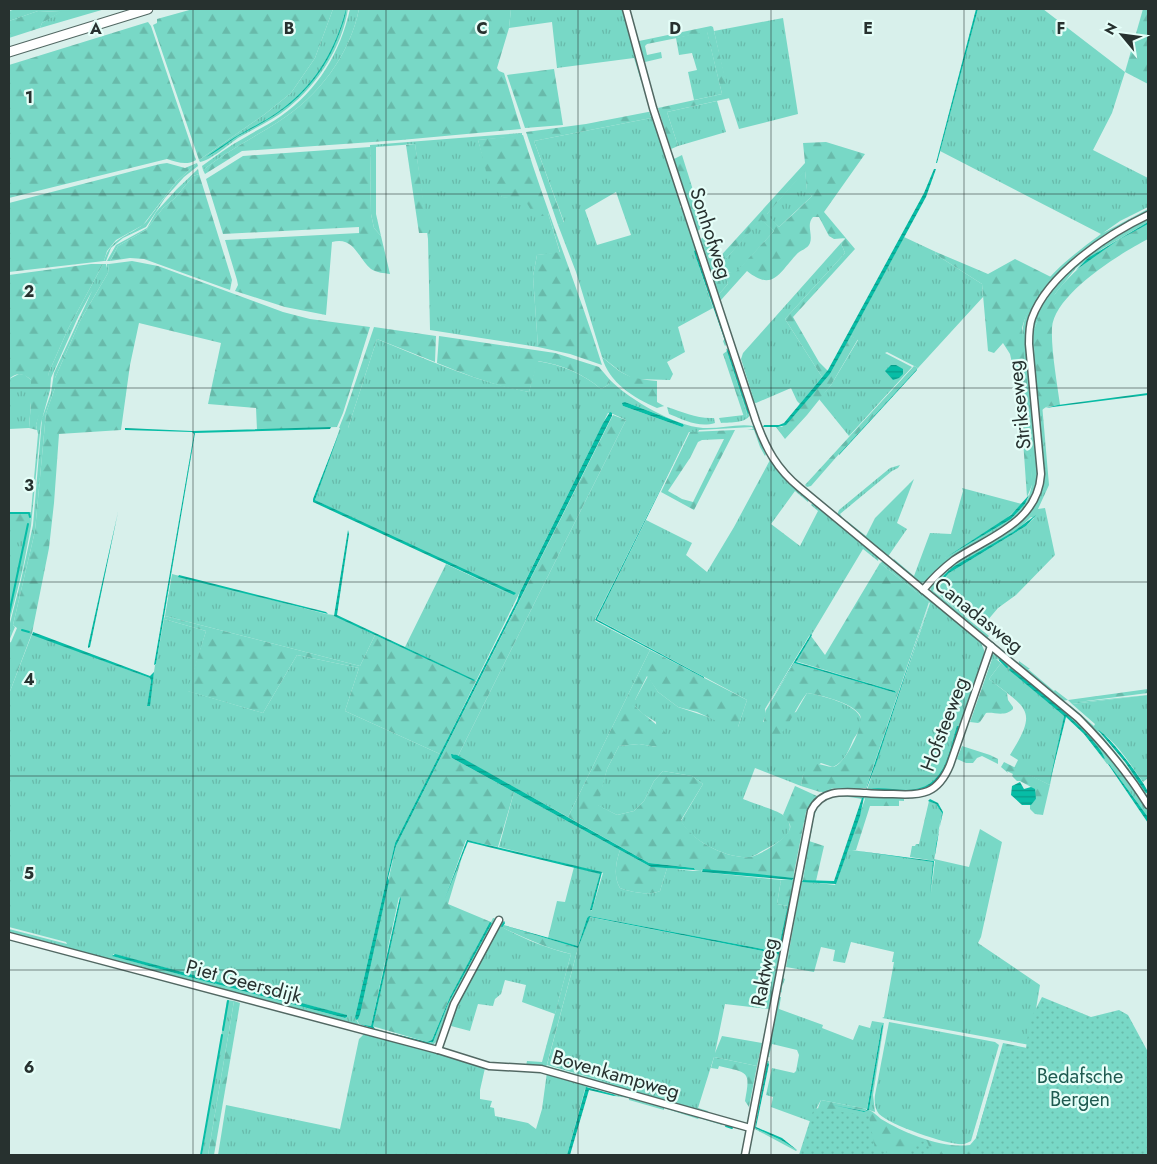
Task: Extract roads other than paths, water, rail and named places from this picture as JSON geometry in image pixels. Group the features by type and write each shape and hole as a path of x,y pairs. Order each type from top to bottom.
{"street":[{"path":"9,52 148,9"},
{"name":"Sonhofweg","path":"626,9 653,108 762,437 775,463"},
{"name":"Strikseweg","path":"923,590 954,560 1016,522 1034,502 1039,490 1041,474 1029,344 1029,330 1032,318 1052,286 1080,257 1130,224 1148,215"},
{"name":"Canadasweg","path":"775,463 800,488 1092,732 1131,779 1148,805"},
{"name":"Hofsteeweg","path":"822,797 837,792 917,795 936,787 946,775 991,646"},
{"name":"Raktweg","path":"745,1155 810,817 814,806 822,797"},
{"path":"438,1050 454,1004 499,920"},
{"name":"Piet Geersdijk","path":"9,936 438,1050 470,1061"},
{"name":"Bovenkampweg","path":"470,1061 489,1066 541,1069 750,1128"}],"waterway":[{"path":"9,513 29,513 30,517"},
{"path":"9,614 28,524"},
{"path":"22,630 29,632"},
{"path":"1000,660 1007,667"},
{"path":"217,983 229,986"},
{"path":"223,1030 228,1001"},
{"path":"201,1155 222,1035"},
{"path":"726,1126 732,1128"}],"park label":[{"name":"Bedafsche Bergen","path":"1080,1088"}]}
